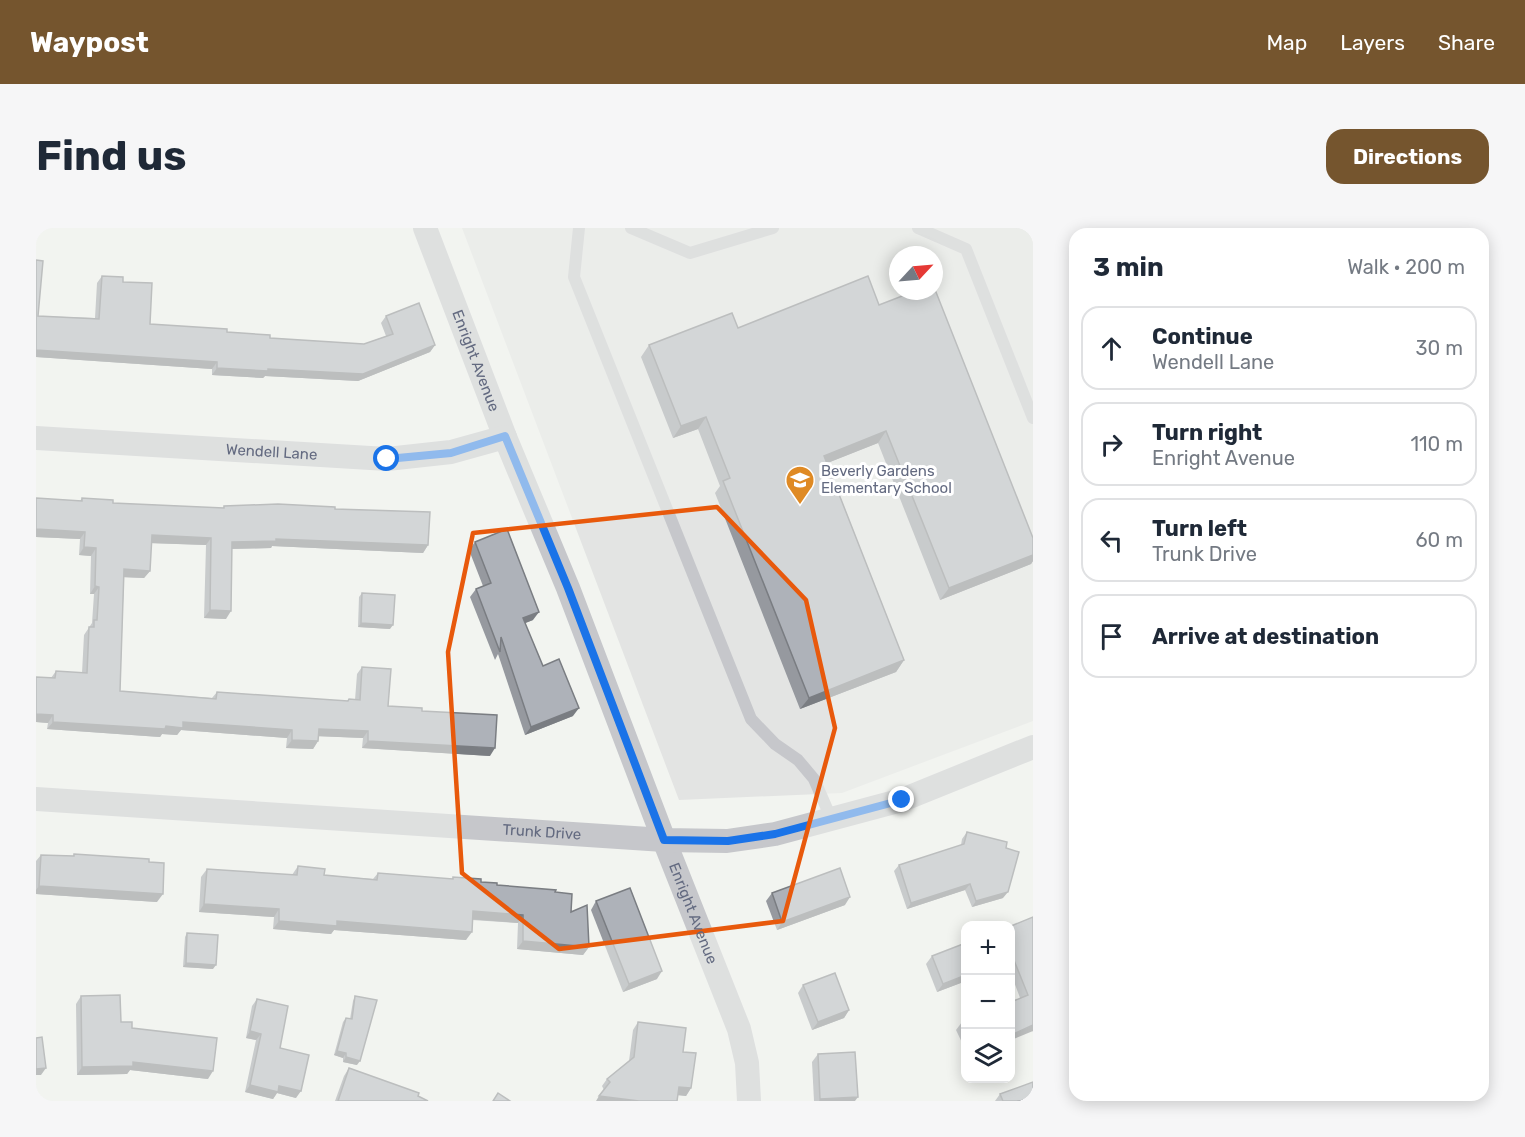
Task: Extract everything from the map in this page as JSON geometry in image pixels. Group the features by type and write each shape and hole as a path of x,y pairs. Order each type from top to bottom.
{"street":[{"name":"Enright Avenue","path":"425,228 739,1029 747,1064 750,1101"},
{"name":"Wendell Lane","path":"36,438 387,459 451,453 505,436"},
{"name":"Trunk Drive","path":"36,799 664,840 728,841 775,834 902,800 1032,751"}],"lane":[{"path":"579,228 574,277 751,719 775,744 798,760 814,779 831,818"},
{"path":"631,228 690,253 773,228"},
{"path":"918,228 966,249 1033,418"}],"highlighted area":[{"path":"717,507 806,600 835,728 783,921 559,949 462,873 448,652 473,533"}],"shaded area":[{"name":"Beverly Gardens Elementary School","path":"462,228 1033,228 1033,721 842,793 679,800"}],"building":[{"path":"36,260 43,261 38,316 99,319 102,276 123,277 123,282 152,283 150,324 227,329 227,332 270,335 270,338 364,344 393,334 386,316 419,303 435,345 363,374 217,368 217,362 36,350"},
{"path":"868,276 879,305 892,300 939,300 1033,538 1033,555 949,588 886,431 824,456 904,660 809,698 723,481 730,478 706,417 681,426 649,345 732,313 738,328"},
{"path":"36,498 82,501 82,498 113,500 113,503 224,508 224,506 278,504 335,507 335,509 430,512 428,545 276,539 276,541 232,542 231,611 210,610 211,538 152,535 150,571 124,569 120,691 216,699 217,692 348,701 349,699 360,700 362,667 391,669 388,706 422,708 422,711 497,715 495,748 368,741 368,731 319,729 318,741 292,740 292,730 183,722 183,728 166,726 165,729 53,722 53,715 36,714 36,677 55,678 56,671 87,673 89,627 94,627 94,620 97,620 99,587 95,586 96,548 84,547 85,532 36,529"},
{"path":"507,529 539,612 523,618 543,666 559,659 579,708 531,727 501,637 500,652 476,589 491,583 475,542"},
{"path":"362,593 395,595 393,625 361,623"},
{"path":"967,832 1007,842 1006,848 1019,852 1008,892 976,901 970,884 911,903 899,865 964,844"},
{"path":"74,854 149,859 149,862 164,863 163,894 39,886 41,855 74,856"},
{"path":"298,866 325,869 324,875 377,880 378,873 481,879 481,882 497,883 497,885 556,890 555,892 572,894 571,912 587,905 589,947 523,941 523,915 473,911 472,932 337,921 337,926 279,921 279,909 204,904 207,869 297,875"},
{"path":"840,868 850,897 782,922 772,893"},
{"path":"630,888 662,971 629,984 596,901"},
{"path":"1033,917 1033,1025 1015,1033 1015,1000 1028,995 1015,963 1015,924"},
{"path":"187,933 218,935 216,965 186,963"},
{"path":"961,945 961,977 943,984 932,956"},
{"path":"835,973 849,1010 818,1022 803,985"},
{"path":"120,995 121,1022 132,1022 132,1028 217,1038 213,1071 133,1062 133,1066 82,1067 81,996"},
{"path":"355,996 377,1000 360,1061 346,1057 346,1053 337,1051 346,1018 352,1019"},
{"path":"257,999 288,1006 280,1048 309,1055 301,1091 279,1086 278,1092 250,1085 261,1034 250,1031"},
{"path":"638,1022 686,1028 683,1052 696,1053 691,1088 679,1087 677,1101 639,1101 599,1096 610,1082 607,1079 634,1057"},
{"path":"42,1037 46,1068 36,1069 36,1038"},
{"path":"855,1052 858,1097 820,1099 818,1054"},
{"path":"349,1068 419,1093 418,1096 428,1101 338,1101"},
{"path":"1033,1082 1033,1101 1003,1101 1000,1094"},
{"path":"498,1093 510,1101 493,1101"}],"place":[{"name":"Beverly Gardens Elementary School","path":"800,506"}],"route":[{"path":"387,459 451,453 505,436 568,588 664,840 728,841 775,834 902,800"}]}
